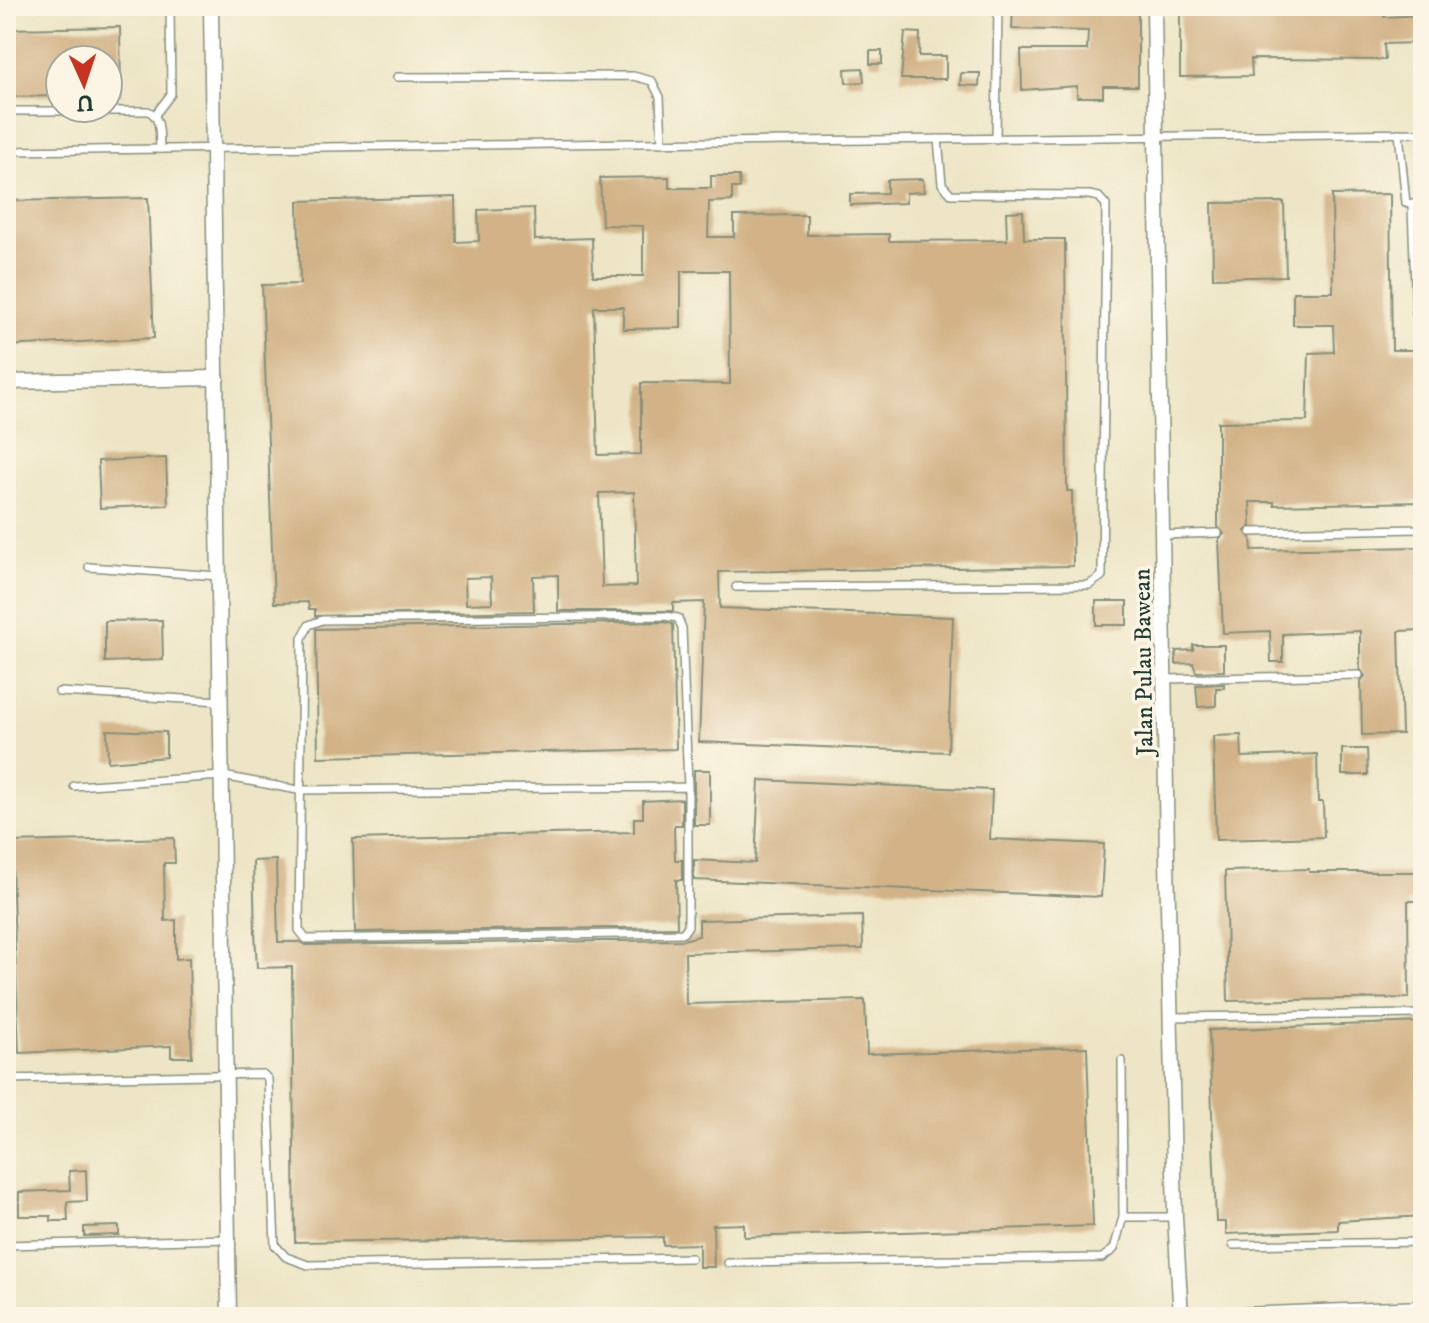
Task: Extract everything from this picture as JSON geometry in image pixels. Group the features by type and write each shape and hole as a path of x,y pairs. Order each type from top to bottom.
{"street":[{"path":"211,6 229,1317"},
{"name":"Jalan Pulau Bawean","path":"1154,6 1175,1217 1181,1317"},
{"path":"6,382 217,378"},
{"path":"1192,1317 1423,1308"}],"lane":[{"path":"160,149 155,115 171,94 170,6"},
{"path":"996,139 998,6"},
{"path":"397,77 633,76 652,81 660,97 662,143"},
{"path":"6,111 148,111 155,115"},
{"path":"1399,133 1406,203 1412,207 1423,206"},
{"path":"6,151 1423,133"},
{"path":"736,587 1089,585 1102,576 1106,205 1099,197 1089,195 951,194 942,184 938,139"},
{"path":"1412,207 1416,313 1423,327"},
{"path":"1251,532 1423,529"},
{"path":"1162,535 1218,533"},
{"path":"89,567 221,576"},
{"path":"678,618 682,628 688,787 688,926 683,933 306,939 301,936 297,917 302,638 316,621 678,618"},
{"path":"1166,679 1359,675"},
{"path":"59,692 221,701"},
{"path":"74,786 223,776 298,790 688,787"},
{"path":"6,1008 7,1079 254,1072 268,1079 275,1245 286,1257 308,1265 691,1258"},
{"path":"1171,1017 1423,1014"},
{"path":"728,1263 1102,1258 1114,1249 1123,1217 1122,1061"},
{"path":"1123,1217 1175,1217"},
{"path":"6,1245 229,1239"},
{"path":"1233,1245 1423,1242"}],"building":[{"path":"1013,6 1138,6 1138,86 1103,86 1103,97 1077,97 1077,86 1022,90 1021,50 1087,50 1088,31 1012,29"},
{"path":"1180,6 1384,6 1384,17 1423,15 1423,36 1417,36 1417,43 1384,44 1385,60 1251,59 1252,76 1180,77"},
{"path":"120,27 120,44 44,44 44,96 6,97 6,29"},
{"path":"905,32 920,33 919,56 946,56 946,79 901,79"},
{"path":"870,51 882,51 882,64 870,64"},
{"path":"863,68 864,82 846,83 845,69"},
{"path":"961,73 980,73 979,86 960,85"},
{"path":"711,176 739,176 740,188 732,188 732,201 709,202 708,237 734,237 734,216 807,215 807,235 889,234 889,241 1007,240 1006,212 1023,211 1024,239 1065,239 1067,491 1072,491 1073,566 719,572 720,608 953,617 948,752 699,742 704,602 673,603 673,611 558,611 558,575 533,576 534,611 315,616 315,609 309,609 308,602 274,603 262,285 300,284 298,201 455,197 456,242 479,241 478,210 534,208 535,240 592,238 593,276 643,276 643,226 602,225 600,178 669,177 669,188 711,188","holes":["681,271 729,271 730,384 641,383 641,454 598,455 594,307 623,307 623,329 681,328","634,492 636,586 602,587 599,493","491,577 492,603 466,604 465,578"]},
{"path":"923,179 924,192 906,193 906,203 850,205 850,194 887,193 887,180"},
{"path":"1390,194 1392,350 1423,350 1423,502 1274,505 1274,502 1250,502 1251,526 1245,531 1251,538 1252,550 1423,547 1423,630 1399,631 1402,734 1362,735 1361,681 1365,676 1360,669 1360,631 1283,634 1283,662 1271,662 1270,631 1223,633 1219,539 1224,534 1218,527 1218,422 1307,421 1309,353 1334,352 1333,325 1293,325 1293,292 1333,292 1332,195"},
{"path":"148,198 154,338 6,346 6,201"},
{"path":"1284,202 1286,276 1213,278 1212,203"},
{"path":"166,458 168,505 100,508 98,461"},
{"path":"1096,601 1127,601 1127,625 1096,625"},
{"path":"162,620 163,660 105,662 105,621"},
{"path":"673,624 676,749 318,757 316,629"},
{"path":"1193,645 1224,645 1224,671 1196,672 1193,663 1176,664 1176,651 1193,650"},
{"path":"1224,684 1224,688 1216,688 1216,706 1198,707 1196,685"},
{"path":"107,730 166,732 166,757 108,762"},
{"path":"1241,735 1242,757 1317,754 1318,802 1323,802 1324,837 1216,840 1213,736"},
{"path":"1342,749 1367,749 1368,775 1342,775"},
{"path":"694,770 710,770 710,825 694,825"},
{"path":"759,780 992,790 990,839 1104,844 1101,897 694,880 694,860 755,863"},
{"path":"682,799 682,825 675,825 674,828 675,860 682,860 682,880 676,880 677,927 355,932 353,839 634,832 634,818 643,818 643,801"},
{"path":"174,838 175,863 164,863 165,921 176,920 176,959 189,958 192,1057 171,1057 171,1046 19,1053 11,842"},
{"path":"276,860 278,942 300,942 305,945 683,940 699,936 699,920 862,916 863,949 685,953 686,1004 865,1000 867,1054 1087,1047 1093,1226 744,1237 744,1224 713,1225 714,1267 699,1267 699,1244 663,1245 663,1237 295,1242 292,967 257,968 255,932 253,861"},
{"path":"1309,869 1309,872 1423,872 1423,901 1408,901 1409,998 1228,1001 1225,871"},
{"path":"1423,1022 1423,1216 1338,1221 1338,1230 1226,1234 1226,1222 1216,1222 1209,1030"},
{"path":"86,1170 87,1201 67,1202 68,1221 51,1221 51,1216 19,1216 19,1192 70,1190 69,1171"},
{"path":"119,1226 119,1235 84,1236 84,1227"}]}
